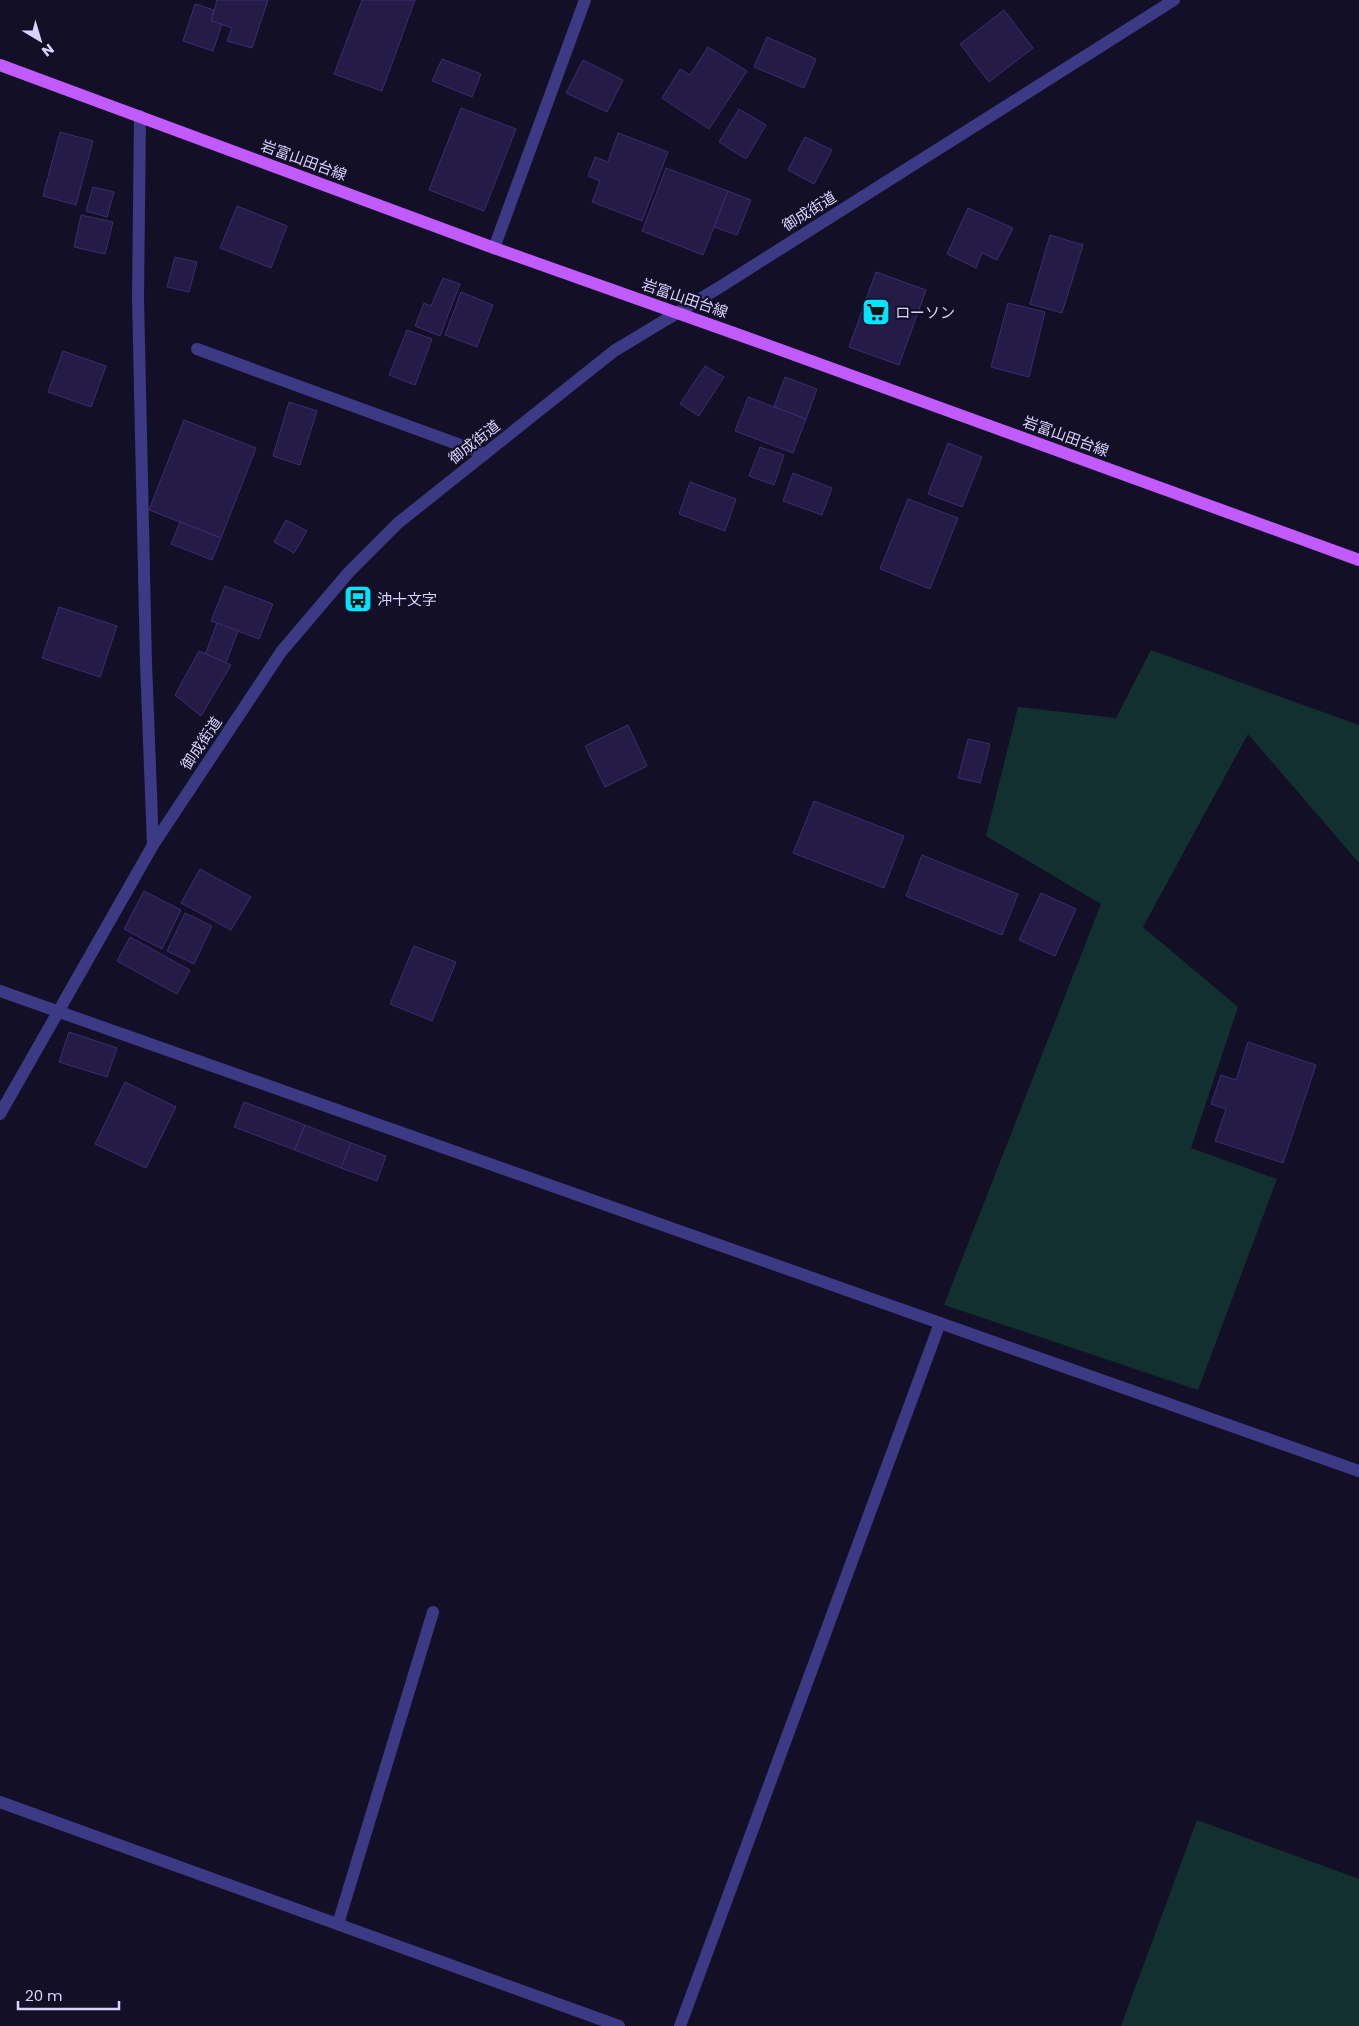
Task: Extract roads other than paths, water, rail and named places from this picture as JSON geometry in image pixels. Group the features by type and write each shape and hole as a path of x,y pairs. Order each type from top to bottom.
{"main road":[{"name":"岩富山田台線","path":"0,65 494,248 1359,560"}],"street":[{"path":"494,248 585,0"},
{"name":"御成街道","path":"0,1114 152,845 281,652 343,579 398,523 614,351 1174,0"},
{"path":"140,116 138,308 152,845"},
{"path":"197,349 485,454"},
{"path":"0,991 1359,1471"},
{"path":"680,2026 940,1323"},
{"path":"338,1924 433,1612"},
{"path":"0,1802 619,2026"}],"place":[{"name":"ローソン","path":"876,312"},
{"name":"沖十文字","path":"358,599"}]}
